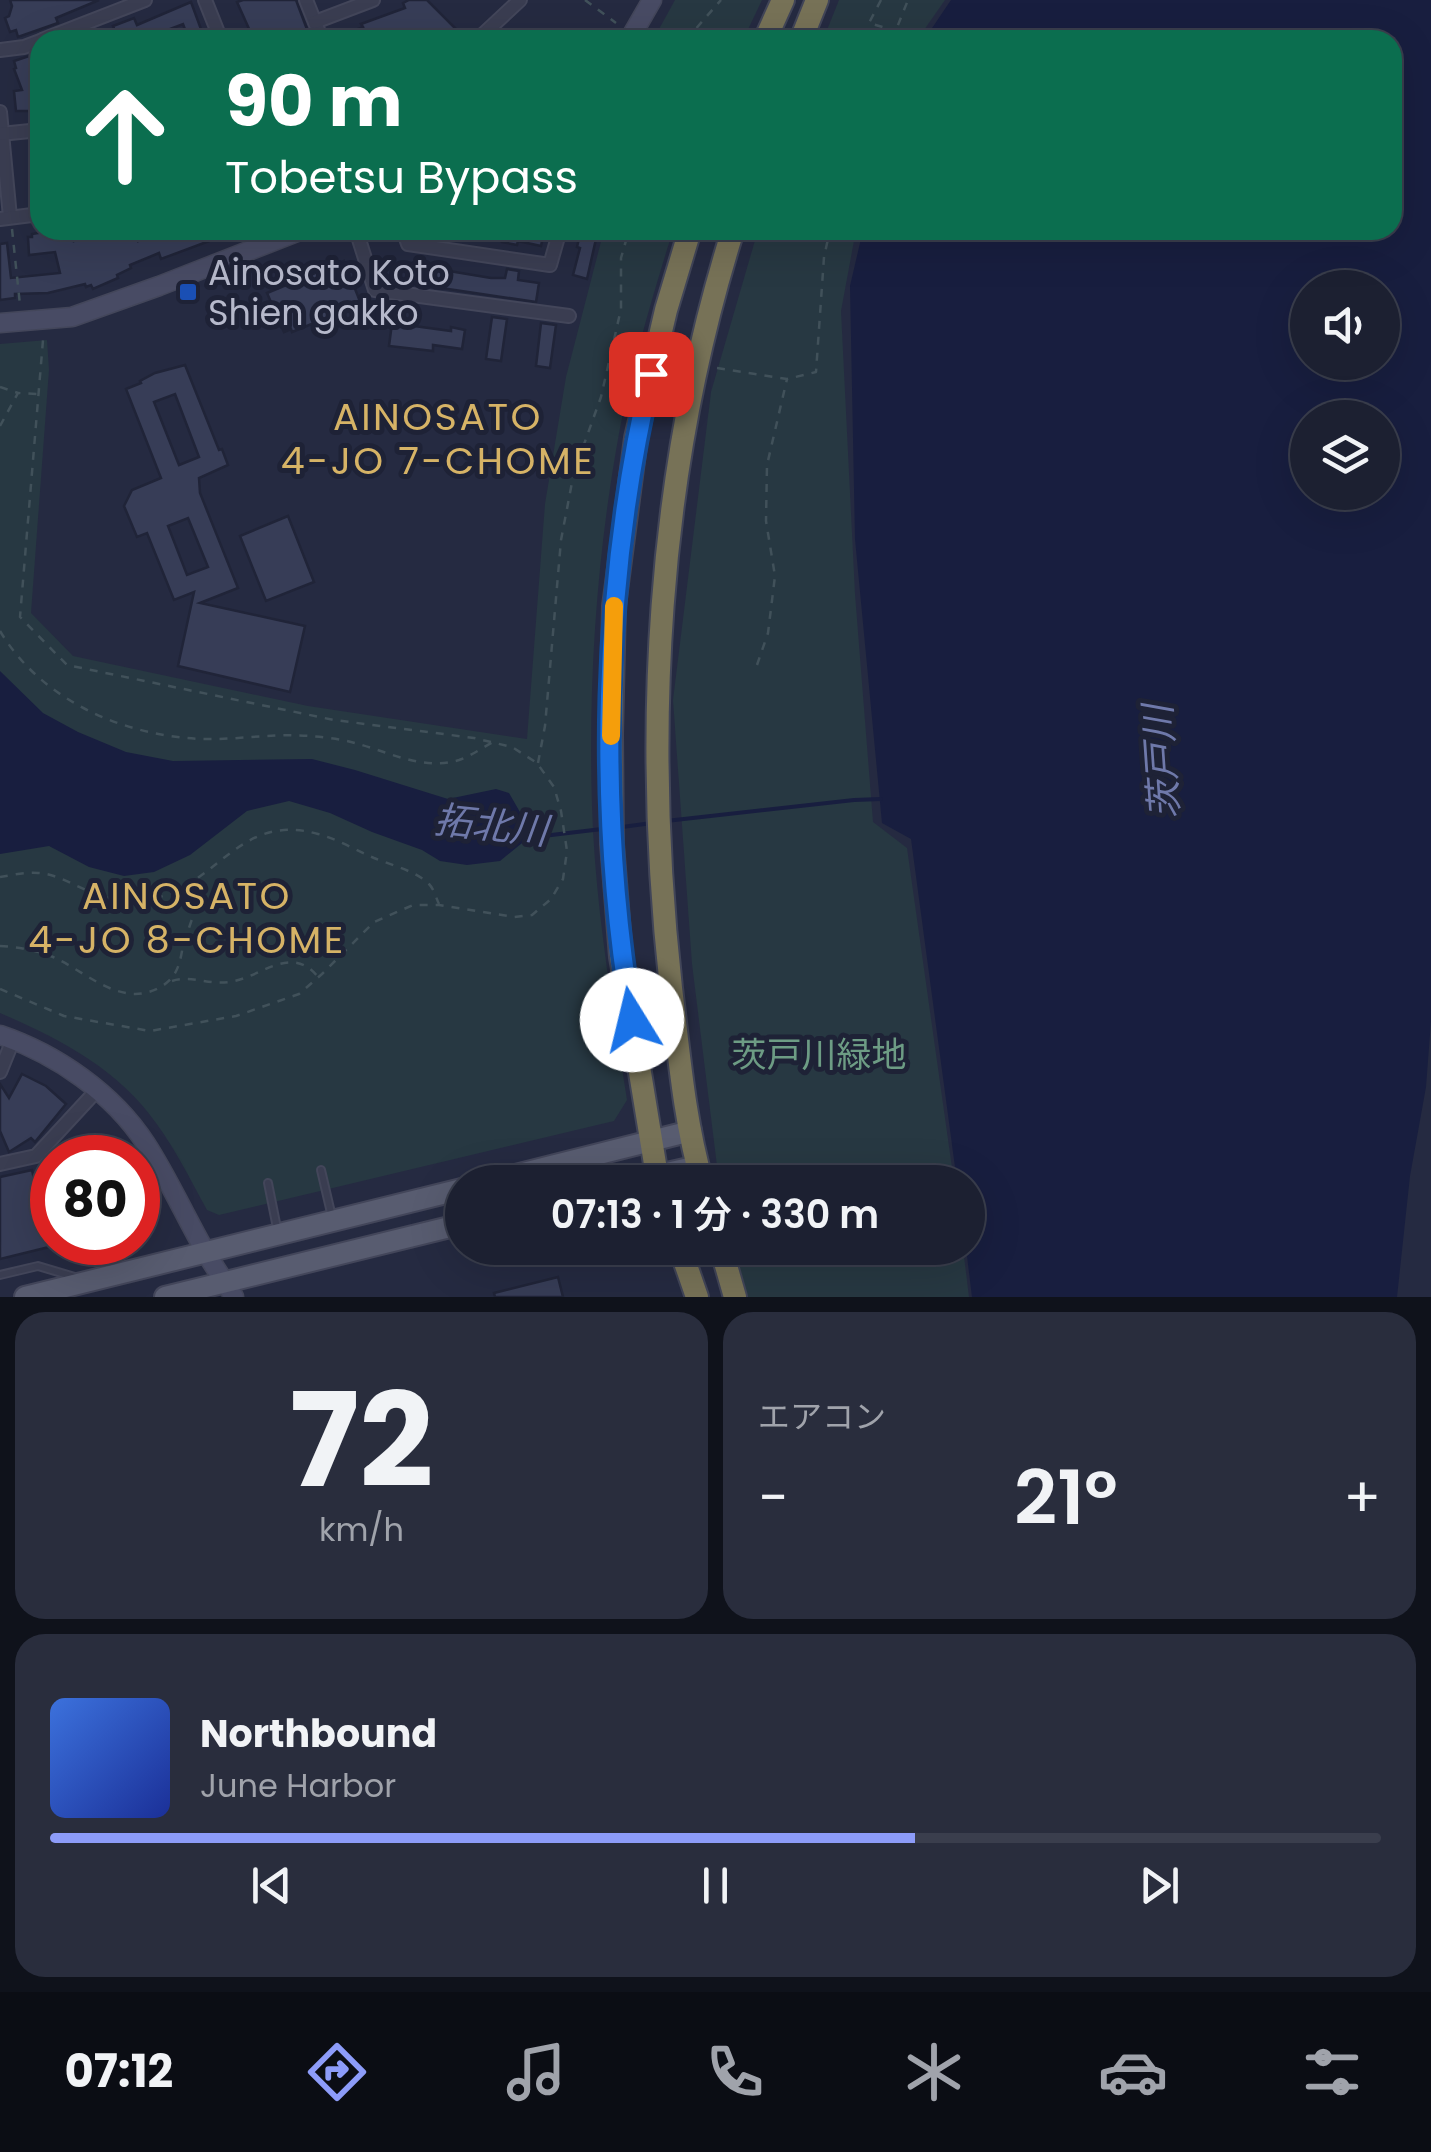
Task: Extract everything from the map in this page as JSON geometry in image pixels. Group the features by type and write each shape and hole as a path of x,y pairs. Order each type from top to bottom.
{"highway":[{"path":"769,30 784,0"},
{"path":"805,30 816,0"},
{"path":"655,1165 622,957 612,828 614,606 636,438 687,240"},
{"path":"698,1165 685,1107 668,960 657,734 661,615 680,458 706,328 730,240"},
{"path":"686,1265 696,1297"},
{"path":"726,1265 734,1297"}],"main road":[{"path":"557,1165 691,1130"},
{"path":"26,1297 445,1193"},
{"path":"166,1297 230,1290 445,1229"}],"street":[{"path":"67,30 145,0"},
{"path":"206,0 217,30"},
{"path":"306,0 318,30"},
{"path":"315,22 373,0"},
{"path":"488,30 520,0"},
{"path":"635,30 652,0"},
{"path":"0,50 30,45"},
{"path":"0,112 5,218 30,215"},
{"path":"1,134 30,131"},
{"path":"0,323 72,317 275,240"},
{"path":"359,240 375,290 569,316"},
{"path":"407,240 408,244 550,265 557,240"},
{"path":"0,1072 7,1037 50,1057 124,1116 144,1140 230,1290"},
{"path":"0,1164 36,1156 96,1090"}],"lane":[{"path":"320,1170 332,1221"},
{"path":"268,1183 278,1234"},
{"path":"0,1275 38,1266 89,1282"}],"path":[{"path":"585,0 616,22"},
{"path":"695,30 721,0"},
{"path":"882,0 869,23 893,30"},
{"path":"896,30 908,0"},
{"path":"5,218 21,307"},
{"path":"538,764 561,540 574,472 601,397 621,309 620,258 625,240"},
{"path":"698,365 787,379 816,372 828,240"},
{"path":"0,988 64,1016 150,1032 236,1016 299,994 374,922 413,906 439,905 514,918 532,915 551,899 563,879 566,851 554,787 538,764 512,747 334,720 68,665 20,617 43,340"},
{"path":"757,665 768,634 775,576 766,521 767,464 787,379"},
{"path":"0,387 38,394"},
{"path":"0,426 18,393"},
{"path":"0,631 25,666 48,686 112,722 146,731 202,739 312,736 350,742 414,762 442,763 461,760 494,742"},
{"path":"0,877 38,872 98,895 142,900 166,896 191,884 239,844 256,836 296,830 318,834 413,875 430,885 439,905"},
{"path":"170,982 179,966 195,910 191,884"},
{"path":"0,946 33,950 56,958 94,981 130,994 147,994 182,978 224,983 251,977 281,962 298,962 318,978"}],"green space":[{"path":"675,0 762,0 748,30 658,30"},
{"path":"839,0 945,0 924,30 827,30"},
{"path":"601,240 670,240 620,428 605,522 593,664 591,759 597,880 627,1100 614,1121 219,1215 207,1210 163,1133 124,1087 66,1045 0,1013 0,344 47,340 49,370 31,613 73,656 308,706 527,739 545,504 566,377"},
{"name":"茨戸川緑地","path":"755,240 854,240 841,311 855,594 873,822 907,848 952,1165 717,1165 692,964 673,700 711,392"},
{"path":"739,1265 965,1265 969,1297 748,1297"}],"water":[{"name":"茨戸川","path":"951,0 1431,0 1431,1021 1426,1087 1410,1176 1397,1297 972,1297 968,1265 985,1265 985,1165 955,1165 911,839 882,823 855,539 850,286 861,240 1402,240 1402,30 931,30"},
{"path":"0,671 43,713 126,752 173,761 312,759 448,799 496,789 509,793 528,826 527,839 500,861 467,865 440,861 330,813 289,801 247,811 190,855 154,872 124,876 89,867 49,846 0,854"}],"building":[{"path":"10,0 99,0 56,18 58,23 18,37 16,30 10,32 5,18 12,6"},
{"path":"296,0 307,30 250,30 237,2"},
{"path":"427,0 457,30 356,30 363,27 361,24 405,8 403,3"},
{"path":"191,2 201,30 185,30 183,24 167,30 115,30 113,26 134,18 137,25"},
{"path":"30,59 30,111 16,111 14,91 22,90 14,61"},
{"path":"28,237 74,241 212,240 161,259 159,253 130,265 118,278 93,289 85,284 48,293 15,294 15,298 0,300 0,244 7,243 11,278 60,273 55,252 29,255"},
{"path":"502,240 542,240 541,246"},
{"path":"579,240 596,240 587,279 573,275 580,248"},
{"path":"344,261 361,304 284,332 267,293"},
{"path":"431,268 491,278 505,278 507,269 519,271 518,280 539,283 536,302 428,286"},
{"path":"492,317 507,319 501,361 486,359"},
{"path":"392,323 465,330 462,349 433,345 433,351 389,346"},
{"path":"541,323 556,325 550,368 536,366"},
{"path":"185,365 228,465 199,478 200,493 238,588 200,603 305,626 290,692 178,666 194,592 174,600 147,533 137,537 124,506 132,490 161,478 126,389 155,373","holes":["175,394 199,457 179,465 154,402","188,518 208,567 187,575 168,526"]},
{"path":"288,516 314,582 266,601 240,536"},
{"path":"22,1074 46,1086 66,1104 41,1135 30,1135 9,1152 0,1131 0,1084 9,1098"},
{"path":"30,1170 30,1252 0,1259 0,1177"},
{"path":"558,1277 563,1297 495,1297 494,1293"}],"waterway":[{"name":"拓北川","path":"666,821 881,799"},
{"name":"拓北川","path":"622,827 652,823"},
{"name":"拓北川","path":"522,832 543,836 602,829"}],"slow traffic":[{"path":"611,736 614,606"}],"place":[{"name":"Ainosato Koto Shien gakko","path":"188,292"}],"district":[{"name":"AINOSATO 4-JO 7-CHOME","path":"438,438"},
{"name":"AINOSATO 4-JO 8-CHOME","path":"187,917"}],"route":[{"path":"632,1020 612,844 613,638 636,438 651,374"}]}
